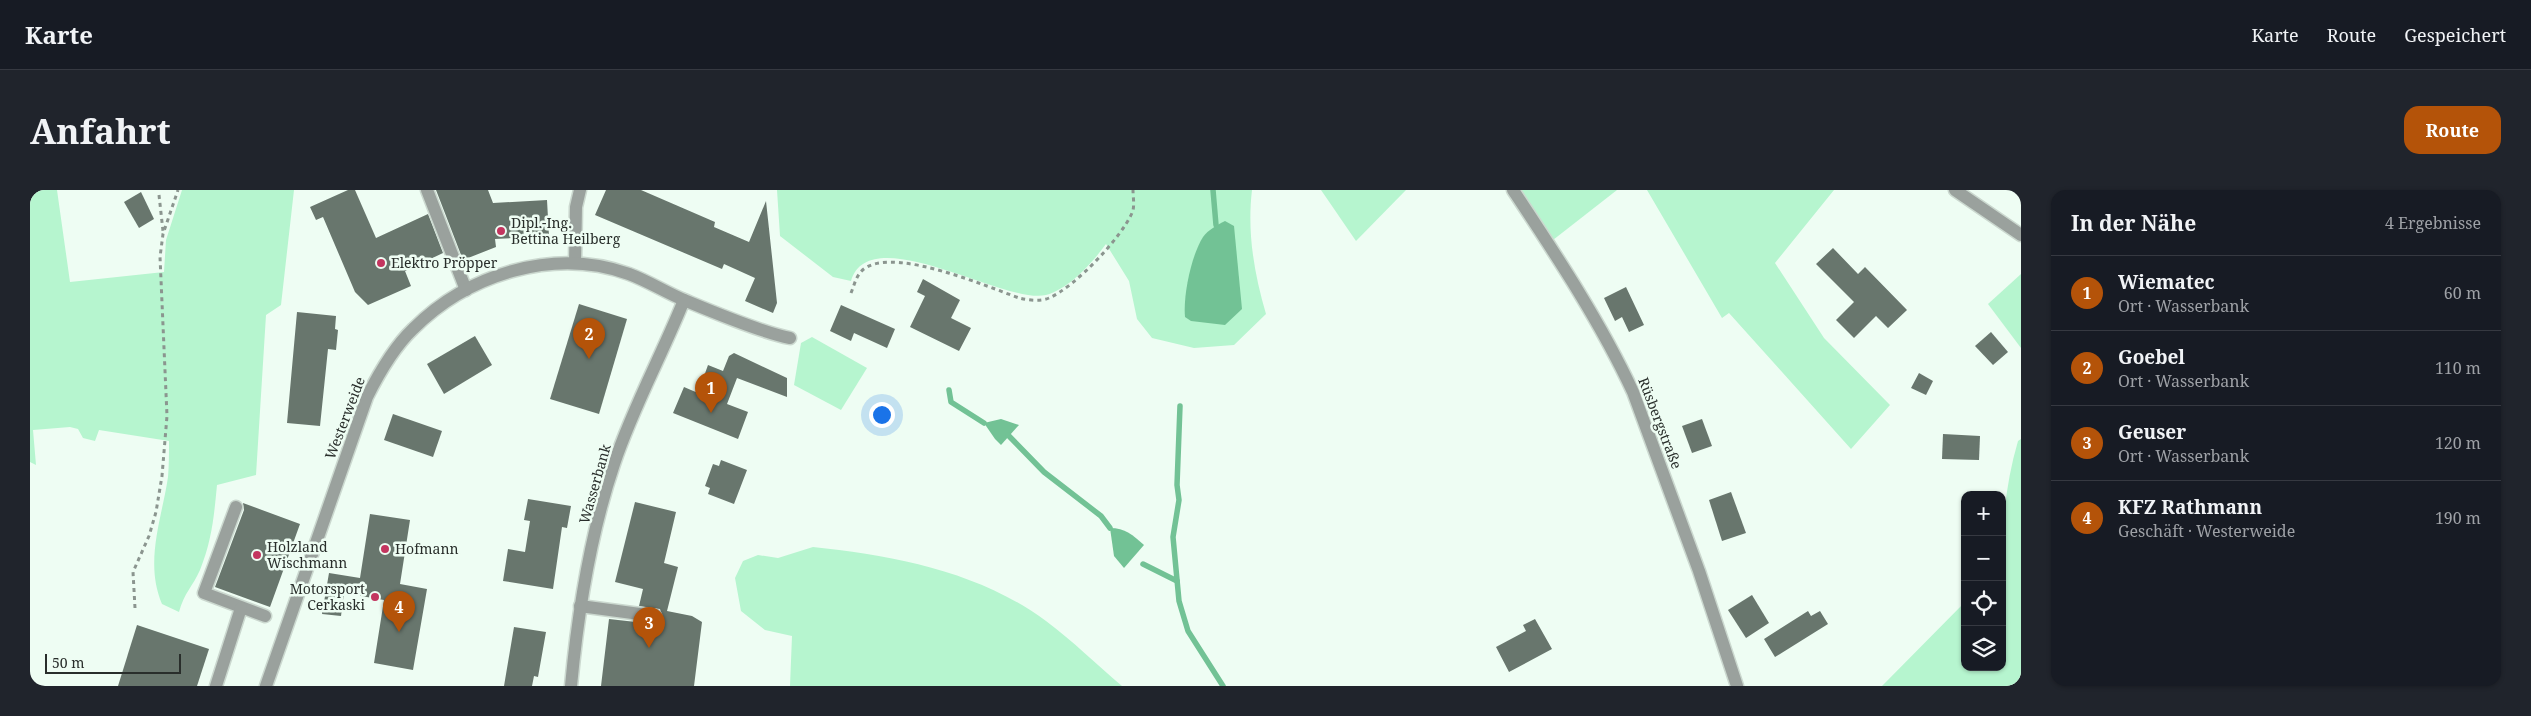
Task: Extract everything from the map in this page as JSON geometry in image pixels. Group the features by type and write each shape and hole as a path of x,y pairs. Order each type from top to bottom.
{"street":[{"path":"427,190 466,290"},
{"path":"575,263 576,207 580,190"},
{"name":"Rüsbergstraße","path":"1513,190 1568,272 1630,385 1699,571 1737,686"},
{"path":"1955,190 2021,235"},
{"name":"Westerweide","path":"266,686 367,397 376,379 412,330 430,313 466,290 493,277 540,265 575,263 608,268 630,274 684,300 790,338"},
{"name":"Wasserbank","path":"571,686 580,606 587,567 614,464 684,300"},
{"path":"236,507 204,592 265,616"},
{"path":"580,606 655,616"},
{"path":"216,686 241,608"}],"path":[{"path":"134,608 133,572 149,536 156,512 162,476 167,416 160,258 163,234 178,190"},
{"path":"851,293 859,273 868,266 885,263 924,266 1019,298 1032,301 1048,299 1069,287 1100,258 1133,212 1133,190"},
{"path":"159,195 163,234"}],"shaded area":[{"path":"30,190 57,190 70,282 164,272 166,240 182,190 294,190 281,305 266,315 256,475 217,485 210,538 200,570 183,600 179,612 162,604 154,572 156,540 168,477 169,441 99,430 95,441 83,438 78,429 70,427 33,430 36,465 30,462"},
{"path":"777,190 1252,190 1251,237 1258,283 1266,314 1234,345 1194,348 1152,338 1137,319 1129,281 1106,244 1072,281 1055,292 1046,295 1027,295 910,260 883,258 863,264 851,281 833,277 780,236"},
{"path":"1321,190 1406,190 1356,241"},
{"path":"1519,190 1617,190 1553,240"},
{"path":"1647,190 1834,190 1775,263 1824,338 1890,405 1851,449 1729,313 1722,318"},
{"path":"1225,221 1234,226 1242,309 1225,325 1191,321 1185,317 1185,298 1195,255 1205,234"},
{"path":"2021,274 2021,348 1988,304"},
{"path":"812,337 867,368 841,410 794,385 801,343"},
{"path":"1001,419 1019,425 1001,445 984,423"},
{"path":"2021,439 2021,686 1882,686 1961,606 1961,671 2006,671 2006,497 2018,441"},
{"path":"1110,528 1120,529 1128,533 1144,545 1124,568 1114,556"},
{"path":"813,547 843,550 904,561 964,578 993,590 1020,604 1046,621 1122,686 790,686 792,636 765,630 741,611 735,578 743,561 758,555 778,558"}],"building":[{"name":"Elektro Pröpper","path":"348,190 355,190 376,238 428,214 443,253 405,271 411,286 368,305 355,292 323,217 316,220 310,207"},
{"path":"436,190 488,190 493,203 547,200 549,236 495,239 496,247 463,260"},
{"path":"606,190 641,190 715,222 714,227 749,242 766,201 777,303 773,313 745,301 755,278 724,264 722,269 595,215"},
{"path":"141,192 154,219 139,228 124,202"},
{"path":"1833,248 1858,274 1865,267 1907,310 1888,328 1876,316 1854,338 1836,320 1854,302 1816,264"},
{"path":"923,279 960,300 951,318 971,328 959,351 910,327 925,296 917,292"},
{"path":"1626,287 1644,325 1629,332 1622,317 1615,321 1604,298"},
{"path":"579,304 627,319 599,414 550,399"},
{"path":"841,305 895,329 887,348 854,333 851,341 830,331"},
{"path":"297,312 336,316 335,329 338,330 336,350 328,349 320,426 287,423"},
{"path":"1991,332 2008,352 1993,365 1975,346"},
{"path":"475,336 492,365 444,394 427,364"},
{"path":"734,353 787,378 787,397 737,378 727,404 748,412 738,439 673,413 684,387 698,393 708,365 723,371 729,356"},
{"path":"1919,373 1933,381 1926,395 1911,388"},
{"path":"393,414 442,431 433,457 384,440"},
{"path":"1702,419 1712,446 1692,453 1682,426"},
{"path":"1943,434 1980,436 1979,460 1942,459"},
{"path":"721,460 747,470 734,504 708,494 710,488 705,486 713,464 719,466"},
{"path":"1731,492 1746,533 1722,541 1709,500"},
{"path":"528,499 571,506 567,528 562,527 553,589 503,581 508,549 525,552 530,521 524,520"},
{"path":"635,502 676,512 664,563 678,567 667,611 692,616 702,622 694,686 601,686 609,619 654,624 659,623 663,618 660,609 639,606 643,589 615,582"},
{"name":"Holzland Wischmann","path":"243,503 300,524 270,607 215,587 244,510"},
{"path":"370,514 410,520 400,584 427,589 413,670 374,663 384,600 344,593 341,616 322,614 329,573 360,578"},
{"path":"1752,595 1769,623 1746,638 1728,610"},
{"path":"1808,611 1811,616 1820,611 1828,624 1775,657 1764,639"},
{"path":"1535,619 1552,649 1509,672 1496,647 1526,631 1523,625"},
{"path":"137,625 209,649 197,686 118,686"},
{"path":"514,627 546,632 538,677 534,676 532,686 504,686"}],"waterway":[{"path":"1213,190 1216,225"},
{"path":"949,390 951,402 984,423"},
{"path":"1180,406 1177,485 1179,500 1173,537 1179,601 1188,631 1223,686"},
{"path":"1008,435 1044,472 1101,516 1110,528"},
{"path":"1143,564 1177,581"}],"place":[{"name":"Dipl.-Ing. Bettina Heilberg","path":"501,231"},
{"name":"Elektro Pröpper","path":"381,263"},
{"name":"Goebel","path":"589,359"},
{"name":"Wiematec","path":"711,413"},
{"name":"Hofmann","path":"385,549"},
{"name":"Holzland Wischmann","path":"257,555"},
{"name":"Motorsport Cerkaski","path":"375,597"},
{"name":"KFZ Rathmann","path":"399,632"},
{"name":"Geuser","path":"649,648"}]}
